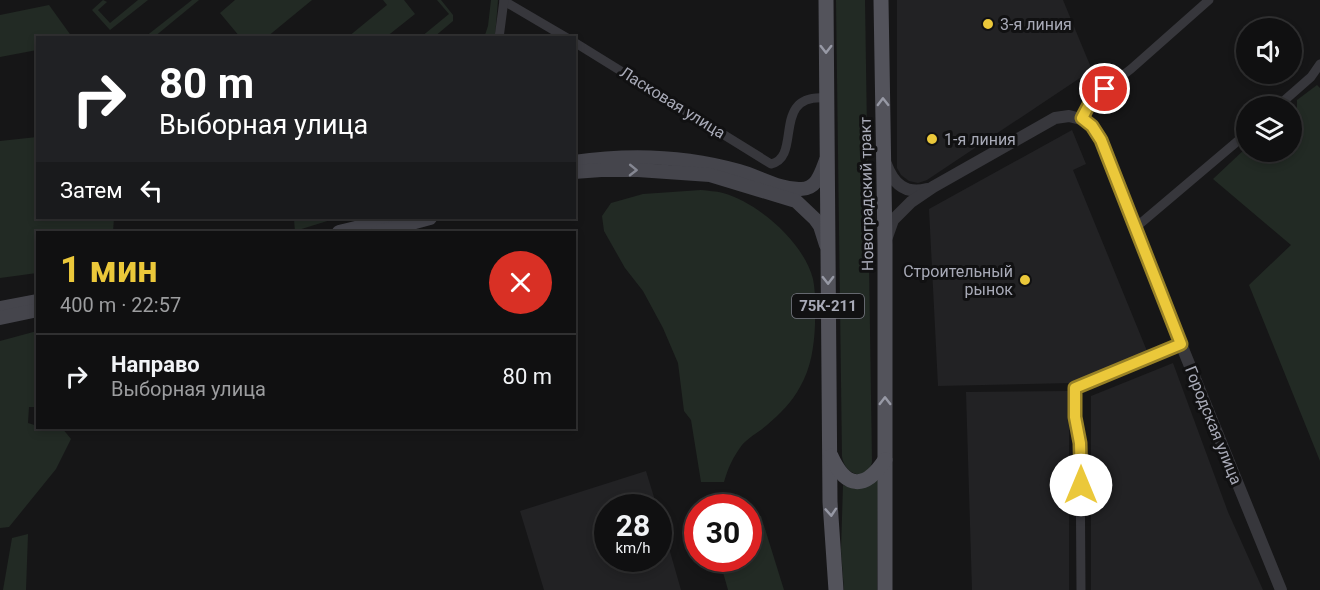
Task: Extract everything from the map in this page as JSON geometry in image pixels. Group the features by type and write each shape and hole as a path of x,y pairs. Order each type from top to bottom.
{"main road":[{"name":"75К-211","path":"826,0 830,502 836,590"},
{"name":"Новоградский тракт","path":"881,0 885,244 885,590"},
{"path":"576,162 627,158 698,162 738,170 777,184 800,189 808,188 816,182 826,158"},
{"path":"576,172 638,170 710,175 791,199 800,203 820,226 827,250"},
{"path":"343,231 393,219"},
{"path":"382,231 426,219"},
{"path":"0,308 36,301"},
{"path":"0,318 36,310"},
{"path":"830,454 837,470 846,479 856,483 867,480 877,472 885,460"}],"street":[{"path":"499,36 504,0 564,36"},
{"path":"885,244 888,231 901,210 933,187 1055,118 1069,116 1082,118 1092,99 1131,69 1209,0"},
{"name":"Ласковая улица","path":"576,43 771,164 782,159 788,141 790,116 796,108 810,99 826,98"},
{"path":"1289,96 1311,77 1320,64"},
{"name":"Городская улица","path":"1082,118 1092,126 1101,140 1281,590"},
{"path":"1135,228 1236,142"},
{"path":"884,160 890,175 898,185 908,190 919,191 933,187"},
{"path":"1082,590 1080,443 1075,417 1075,388 1181,344"}],"shaded area":[{"path":"103,0 107,2 98,10 110,23 138,0 148,0 110,30 92,10"},
{"path":"192,0 199,0 155,36 146,36"},
{"path":"235,0 312,0 268,36 239,36 220,13"},
{"path":"383,0 404,0 415,14 387,36 349,36 387,5"},
{"path":"437,0 441,0 453,15 453,21 435,36 422,36 449,14"},
{"path":"491,0 498,0 495,36 485,36"},
{"path":"836,0 865,0 872,462 869,469 861,474 851,472 842,456"},
{"path":"897,0 1063,0 1092,70 927,180 918,183 909,181 901,175 897,168"},
{"path":"49,5 71,36 36,36 36,50 0,57 0,15"},
{"path":"1317,85 1320,88 1320,461 1249,285 1291,245 1213,179 1236,157 1236,162 1302,162 1302,96"},
{"name":"Строительный рынок","path":"1072,130 1086,164 1073,170 1147,351 1072,383 938,386 929,209"},
{"path":"36,137 36,219 114,219 113,231 36,231 36,273 0,278 0,141"},
{"path":"701,190 720,192 737,198 778,226 808,265 815,290 814,341 804,380 781,412 742,445 731,463 724,482 701,482 691,420 684,411 678,363 663,328 643,291 625,268 604,231 602,216 611,203 643,194"},
{"path":"295,219 334,219 295,231"},
{"path":"36,331 36,407 29,407 28,423 36,426 36,429 63,429 71,439 56,469 9,527 0,528 0,341"},
{"path":"1173,363 1228,512 1263,590 1091,590 1091,396"},
{"path":"1069,391 1069,590 972,590 966,392"},
{"path":"646,471 653,494 594,494 594,572 672,572 672,558 681,590 544,590 520,511"},
{"path":"878,480 877,590 844,590 841,550 843,485 857,489"},
{"path":"762,519 784,590 728,590 723,572 762,572"},
{"path":"28,534 26,590 3,590 12,538"}],"place":[{"name":"3-я линия","path":"988,24"},
{"name":"1-я линия","path":"932,139"},
{"name":"Строительный рынок","path":"1025,280"}],"route":[{"path":"1081,485 1075,388 1181,344 1101,140 1092,126 1082,118 1092,99 1105,89"}]}
